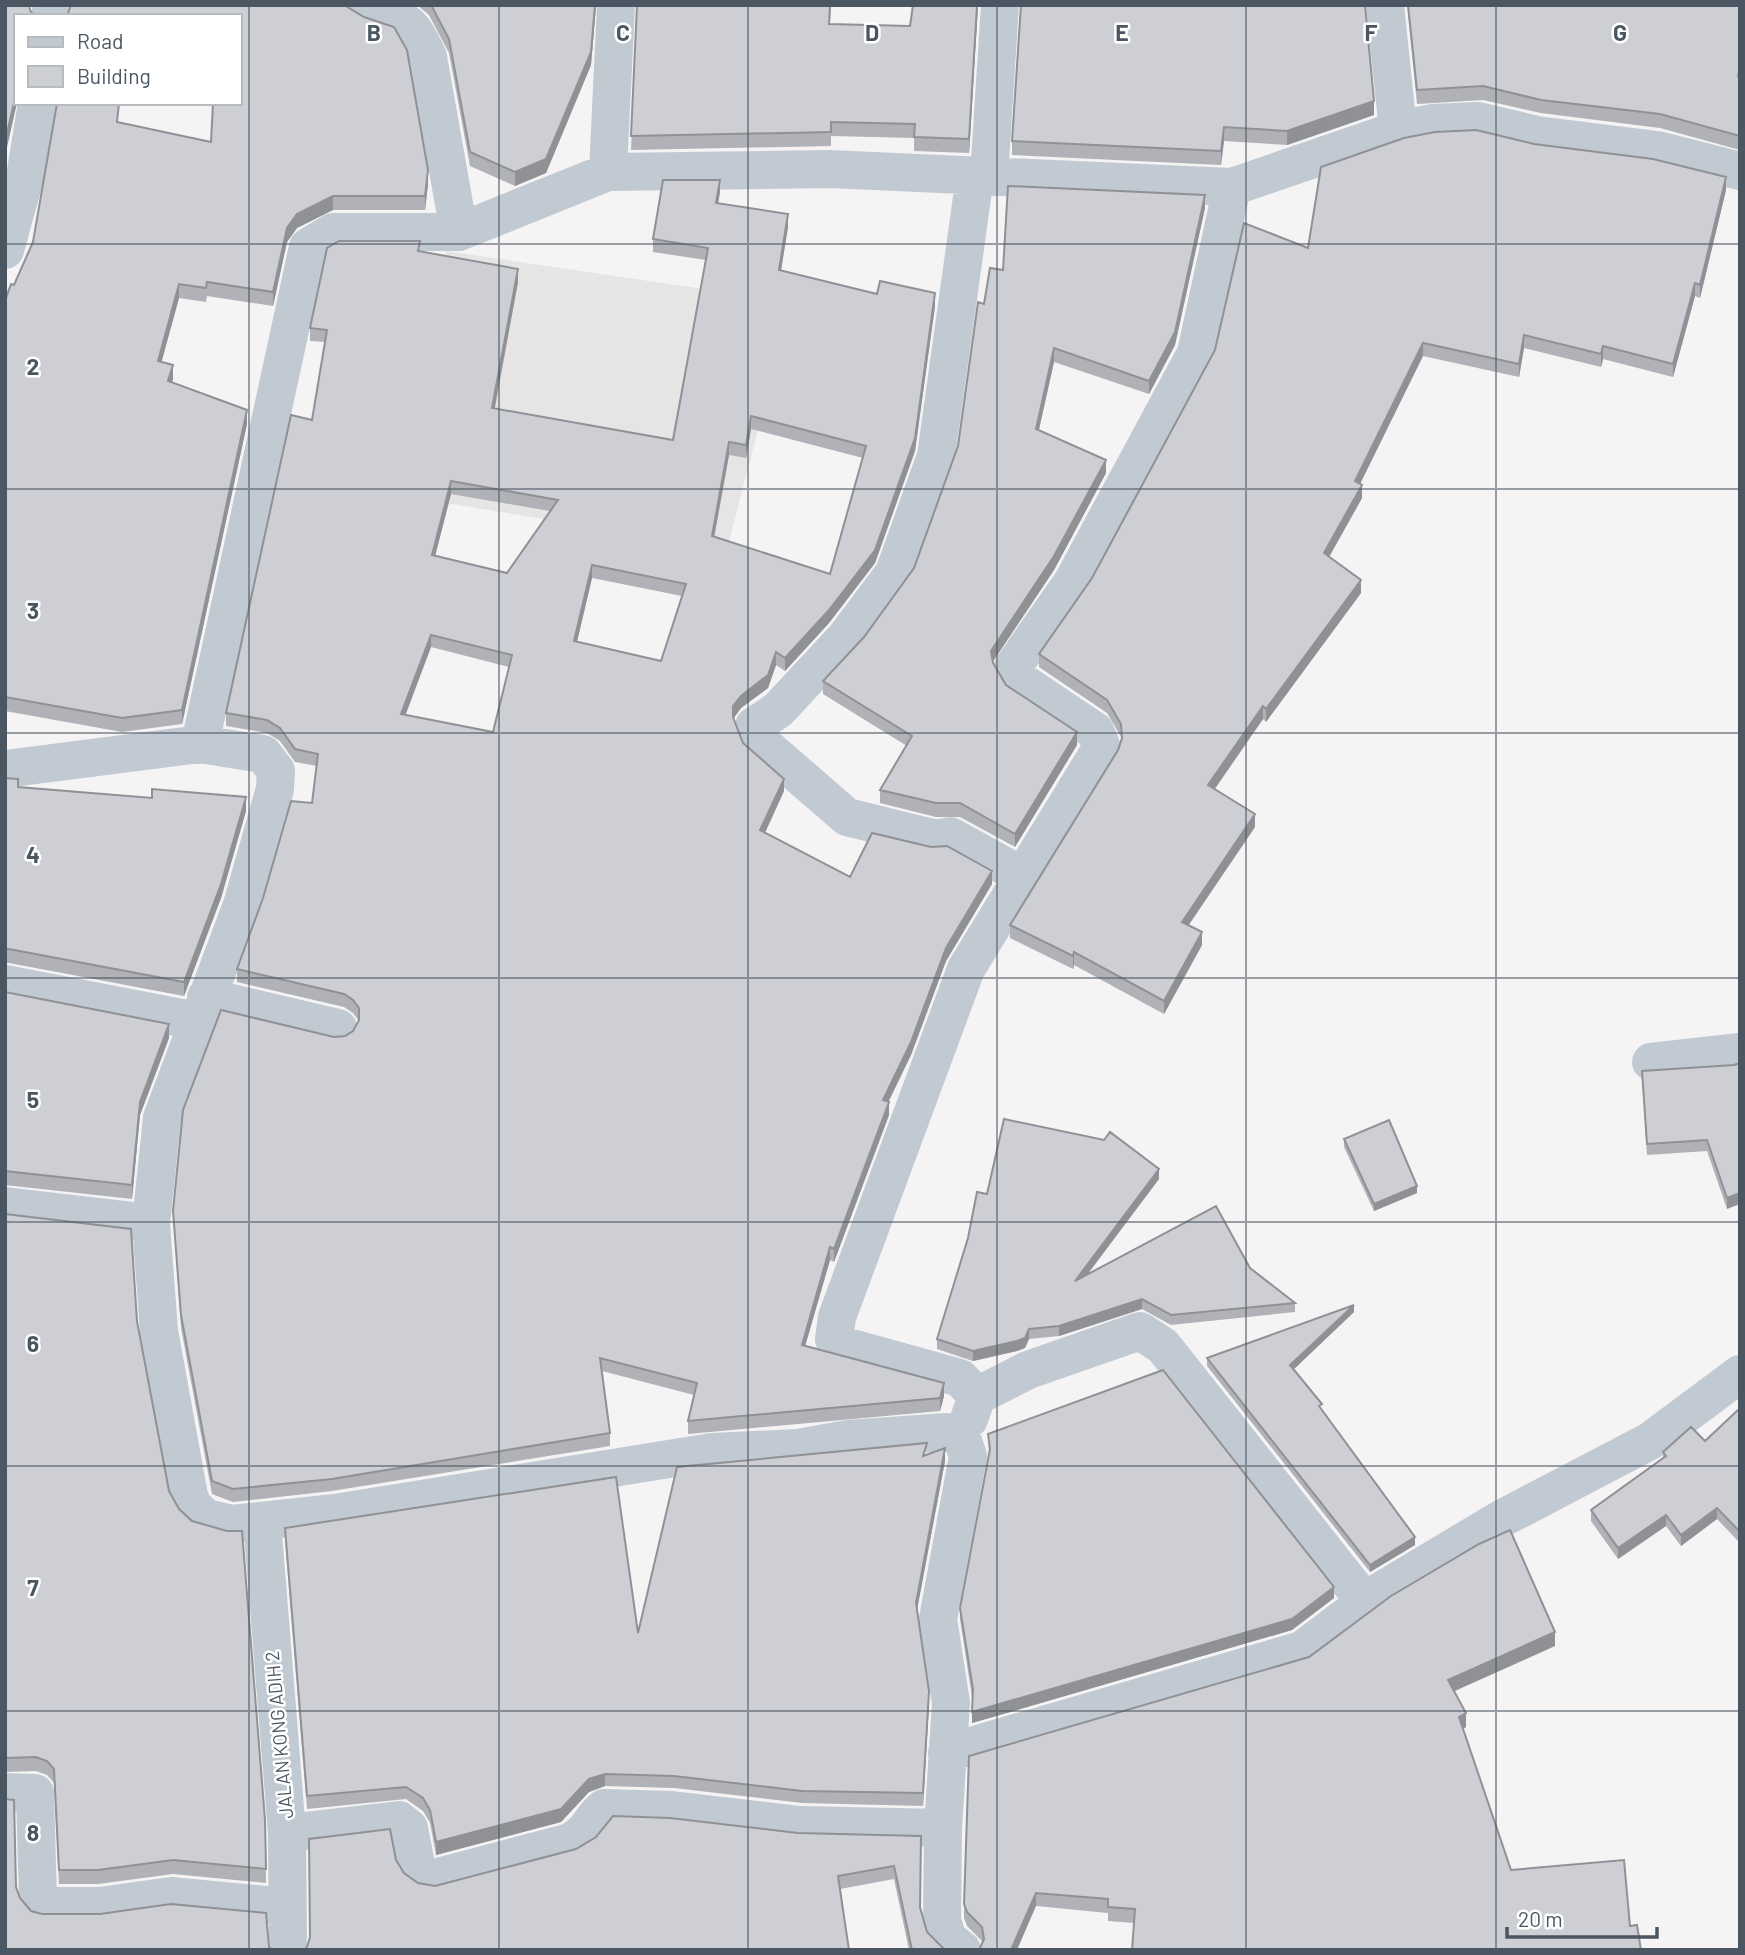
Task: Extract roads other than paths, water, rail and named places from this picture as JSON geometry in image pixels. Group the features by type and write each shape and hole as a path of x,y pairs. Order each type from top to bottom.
{"street":[{"path":"360,5 406,20 419,36 428,57 459,232"},
{"path":"608,172 616,5"},
{"path":"1000,5 982,176 936,456 894,573 846,637 778,710 754,726 754,731 757,739 847,817 936,839 950,836 1021,875"},
{"path":"1385,5 1398,130"},
{"path":"5,250 25,177 37,105"},
{"path":"200,744 308,247 333,232 459,232 608,172 829,169 1157,186 1232,187 1398,130 1432,123 1478,121 1537,135 1657,150 1740,171"},
{"path":"977,1396 960,1378 841,1345 834,1339 837,1317 966,969 1021,875 1099,752 1101,745 1095,731 1019,680 1013,667 1073,581 1196,353 1232,187"},
{"path":"5,769 200,744 263,754 275,771 275,789 242,905 162,1118 150,1223 159,1331 189,1496 194,1507 206,1518 232,1524 335,1513 700,1453 798,1448 848,1439 946,1432 962,1438"},
{"path":"5,984 338,1028"},
{"path":"1651,1062 1740,1052"},
{"path":"5,1206 150,1223"},
{"path":"962,1950 948,1939 942,1921 943,1828 951,1703 939,1619 968,1455 962,1438 977,1396 1028,1370 1140,1331 1163,1346 1366,1603"},
{"path":"947,1753 1302,1650 1366,1603 1501,1519 1650,1441 1740,1374"},
{"name":"JALAN KONG ADIH 2","path":"262,1521 287,1833 288,1950"},
{"path":"5,1792 34,1793 38,1900 42,1906 100,1906 171,1896 286,1907"},
{"path":"287,1833 399,1820 409,1828 417,1870 422,1877 430,1879 570,1843 585,1834 596,1814 604,1808 672,1810 800,1825 943,1828"}]}
